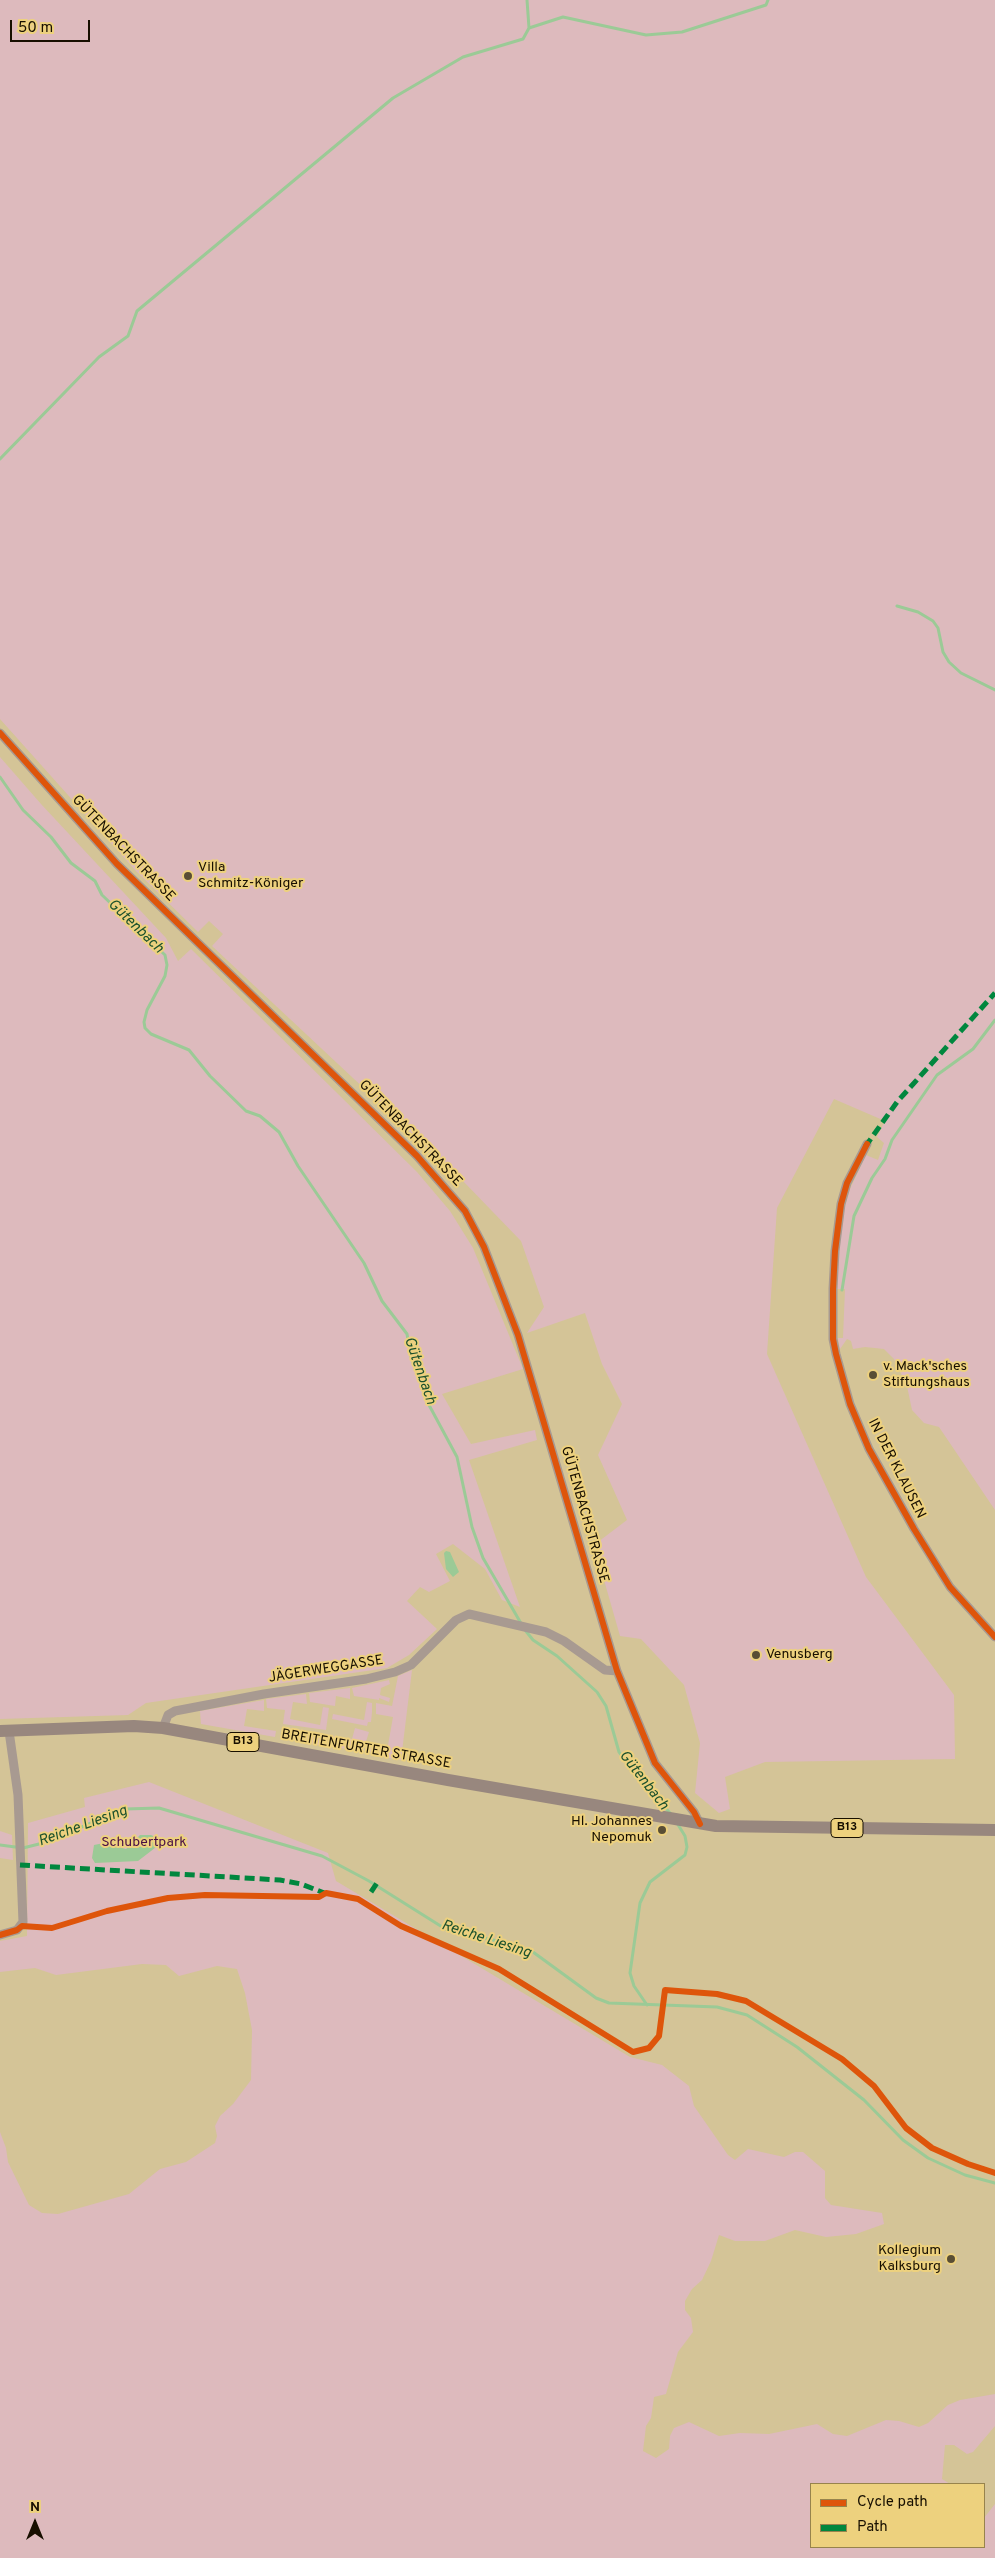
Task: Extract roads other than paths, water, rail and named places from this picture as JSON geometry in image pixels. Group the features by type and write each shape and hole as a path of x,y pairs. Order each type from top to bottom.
{"main road":[{"name":"BREITENFURTER STRASSE","path":"5,1731 134,1726 163,1728 694,1823"},
{"name":"B13","path":"694,1823 716,1826 995,1830"}],"street":[{"name":"GÜTENBACHSTRASSE","path":"0,732 117,864 410,1149 444,1185 465,1211 484,1247 518,1335 617,1671 655,1763 694,1812 694,1823"},
{"name":"IN DER KLAUSEN","path":"866,1144 847,1183 841,1204 835,1251 833,1289 833,1339 836,1354 850,1404 869,1449 914,1529 950,1587 995,1637"},
{"name":"JÄGERWEGGASSE","path":"163,1728 168,1715 175,1711 264,1694 366,1679 395,1672 411,1665 456,1620 469,1614 537,1629 564,1641 605,1670 617,1671"},
{"path":"0,1934 17,1930 22,1926 20,1832 5,1731"}],"waterway":[{"path":"0,459 99,357 128,336 137,311 393,98 463,57 523,39 529,28 527,0"},
{"path":"529,28 563,17 646,35 682,32 766,5 768,0"},
{"path":"897,606 918,612 933,621 938,628 943,652 949,662 961,673 995,690"},
{"name":"Gütenbach","path":"0,777 23,810 51,837 71,863 95,881 102,895 165,955 167,965 165,976 147,1010 144,1022 145,1028 151,1034 189,1050 210,1076 246,1111 260,1116 279,1132 298,1166 364,1263 382,1301 407,1334 411,1357 429,1405 457,1457 472,1527 483,1558 522,1625"},
{"path":"842,1290 854,1216 872,1178 885,1159 892,1140 937,1075 973,1049 995,1020"},
{"name":"Gütenbach","path":"525,1630 533,1640 557,1656 597,1692 606,1706 619,1752 636,1777 671,1814"},
{"name":"Reiche Liesing","path":"0,1845 23,1848 43,1843 125,1809 159,1808 322,1856 369,1881 447,1930 507,1943 533,1952 596,1998 609,2003 717,2007 747,2015 797,2047 864,2100 903,2140 928,2158 965,2175 995,2183"},
{"name":"Gütenbach","path":"647,2005 634,1986 630,1973 640,1903 650,1882 685,1855 687,1847 685,1836 677,1823"}],"place":[{"name":"Villa Schmitz-Königer","path":"188,876"},
{"name":"v. Mack'sches Stiftungshaus","path":"873,1375"},
{"name":"Venusberg","path":"756,1655"},
{"name":"Hl. Johannes Nepomuk","path":"662,1830"},
{"name":"Kollegium Kalksburg","path":"951,2259"}],"park label":[{"name":"Schubertpark","path":"144,1843"}]}
